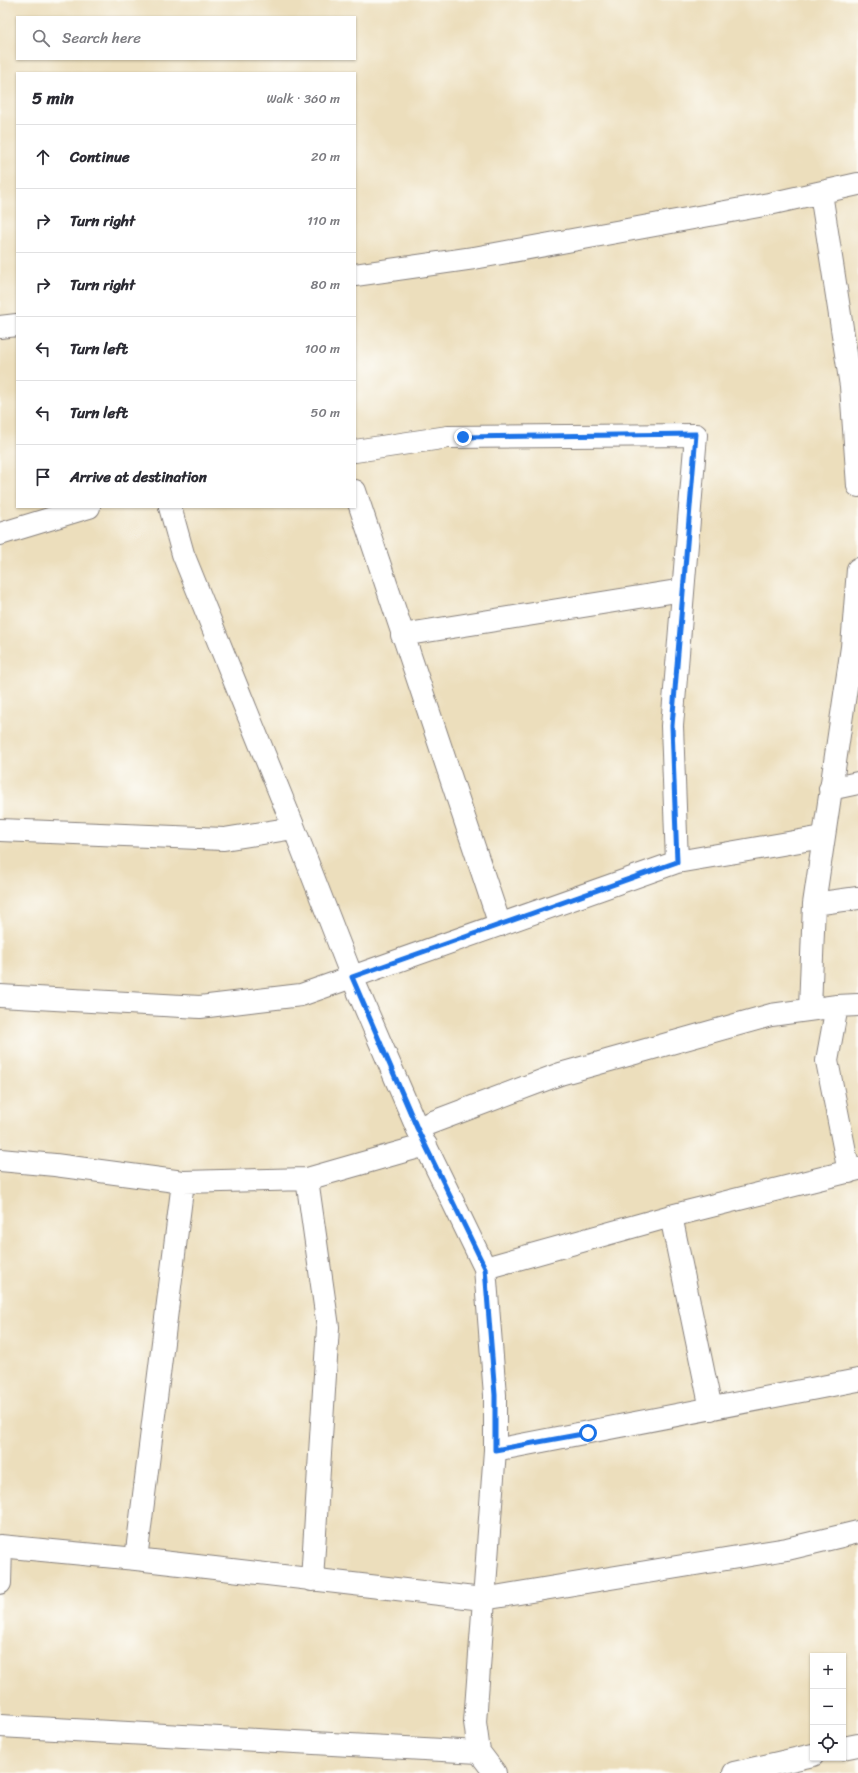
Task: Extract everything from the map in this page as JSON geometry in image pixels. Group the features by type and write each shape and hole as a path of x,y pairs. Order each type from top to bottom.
{"street":[{"path":"356,275 474,258 769,204 858,184"},
{"path":"821,193 855,385 858,486"},
{"path":"0,327 16,324"},
{"path":"356,451 448,437 696,434 672,726 677,862"},
{"path":"356,494 500,925"},
{"path":"0,534 86,508"},
{"path":"170,508 183,554 294,828 352,977 422,1136 485,1268 495,1395 495,1450 475,1722 479,1752 495,1773"},
{"path":"810,1009 814,904 830,789 855,646 858,570"},
{"path":"402,635 683,590"},
{"path":"830,789 858,783"},
{"path":"0,830 224,839 294,828"},
{"path":"0,996 200,1007 301,995 677,862 823,837"},
{"path":"814,904 858,898"},
{"path":"0,1160 55,1165 182,1182 308,1179 422,1136 560,1074 771,1015 848,1005 827,1061 853,1170 671,1216 485,1268"},
{"path":"308,1179 328,1327 312,1580"},
{"path":"136,1559 182,1182"},
{"path":"671,1216 711,1409"},
{"path":"495,1450 858,1380"},
{"path":"0,1583 1,1546 136,1559 483,1599 787,1549 858,1532"},
{"path":"0,1726 479,1752"},
{"path":"846,1747 858,1745"},
{"path":"734,1773 810,1756"}],"route":[{"path":"463,437 696,434 672,726 677,862 352,977 417,1128 485,1268 495,1395 495,1450 588,1433"}]}
